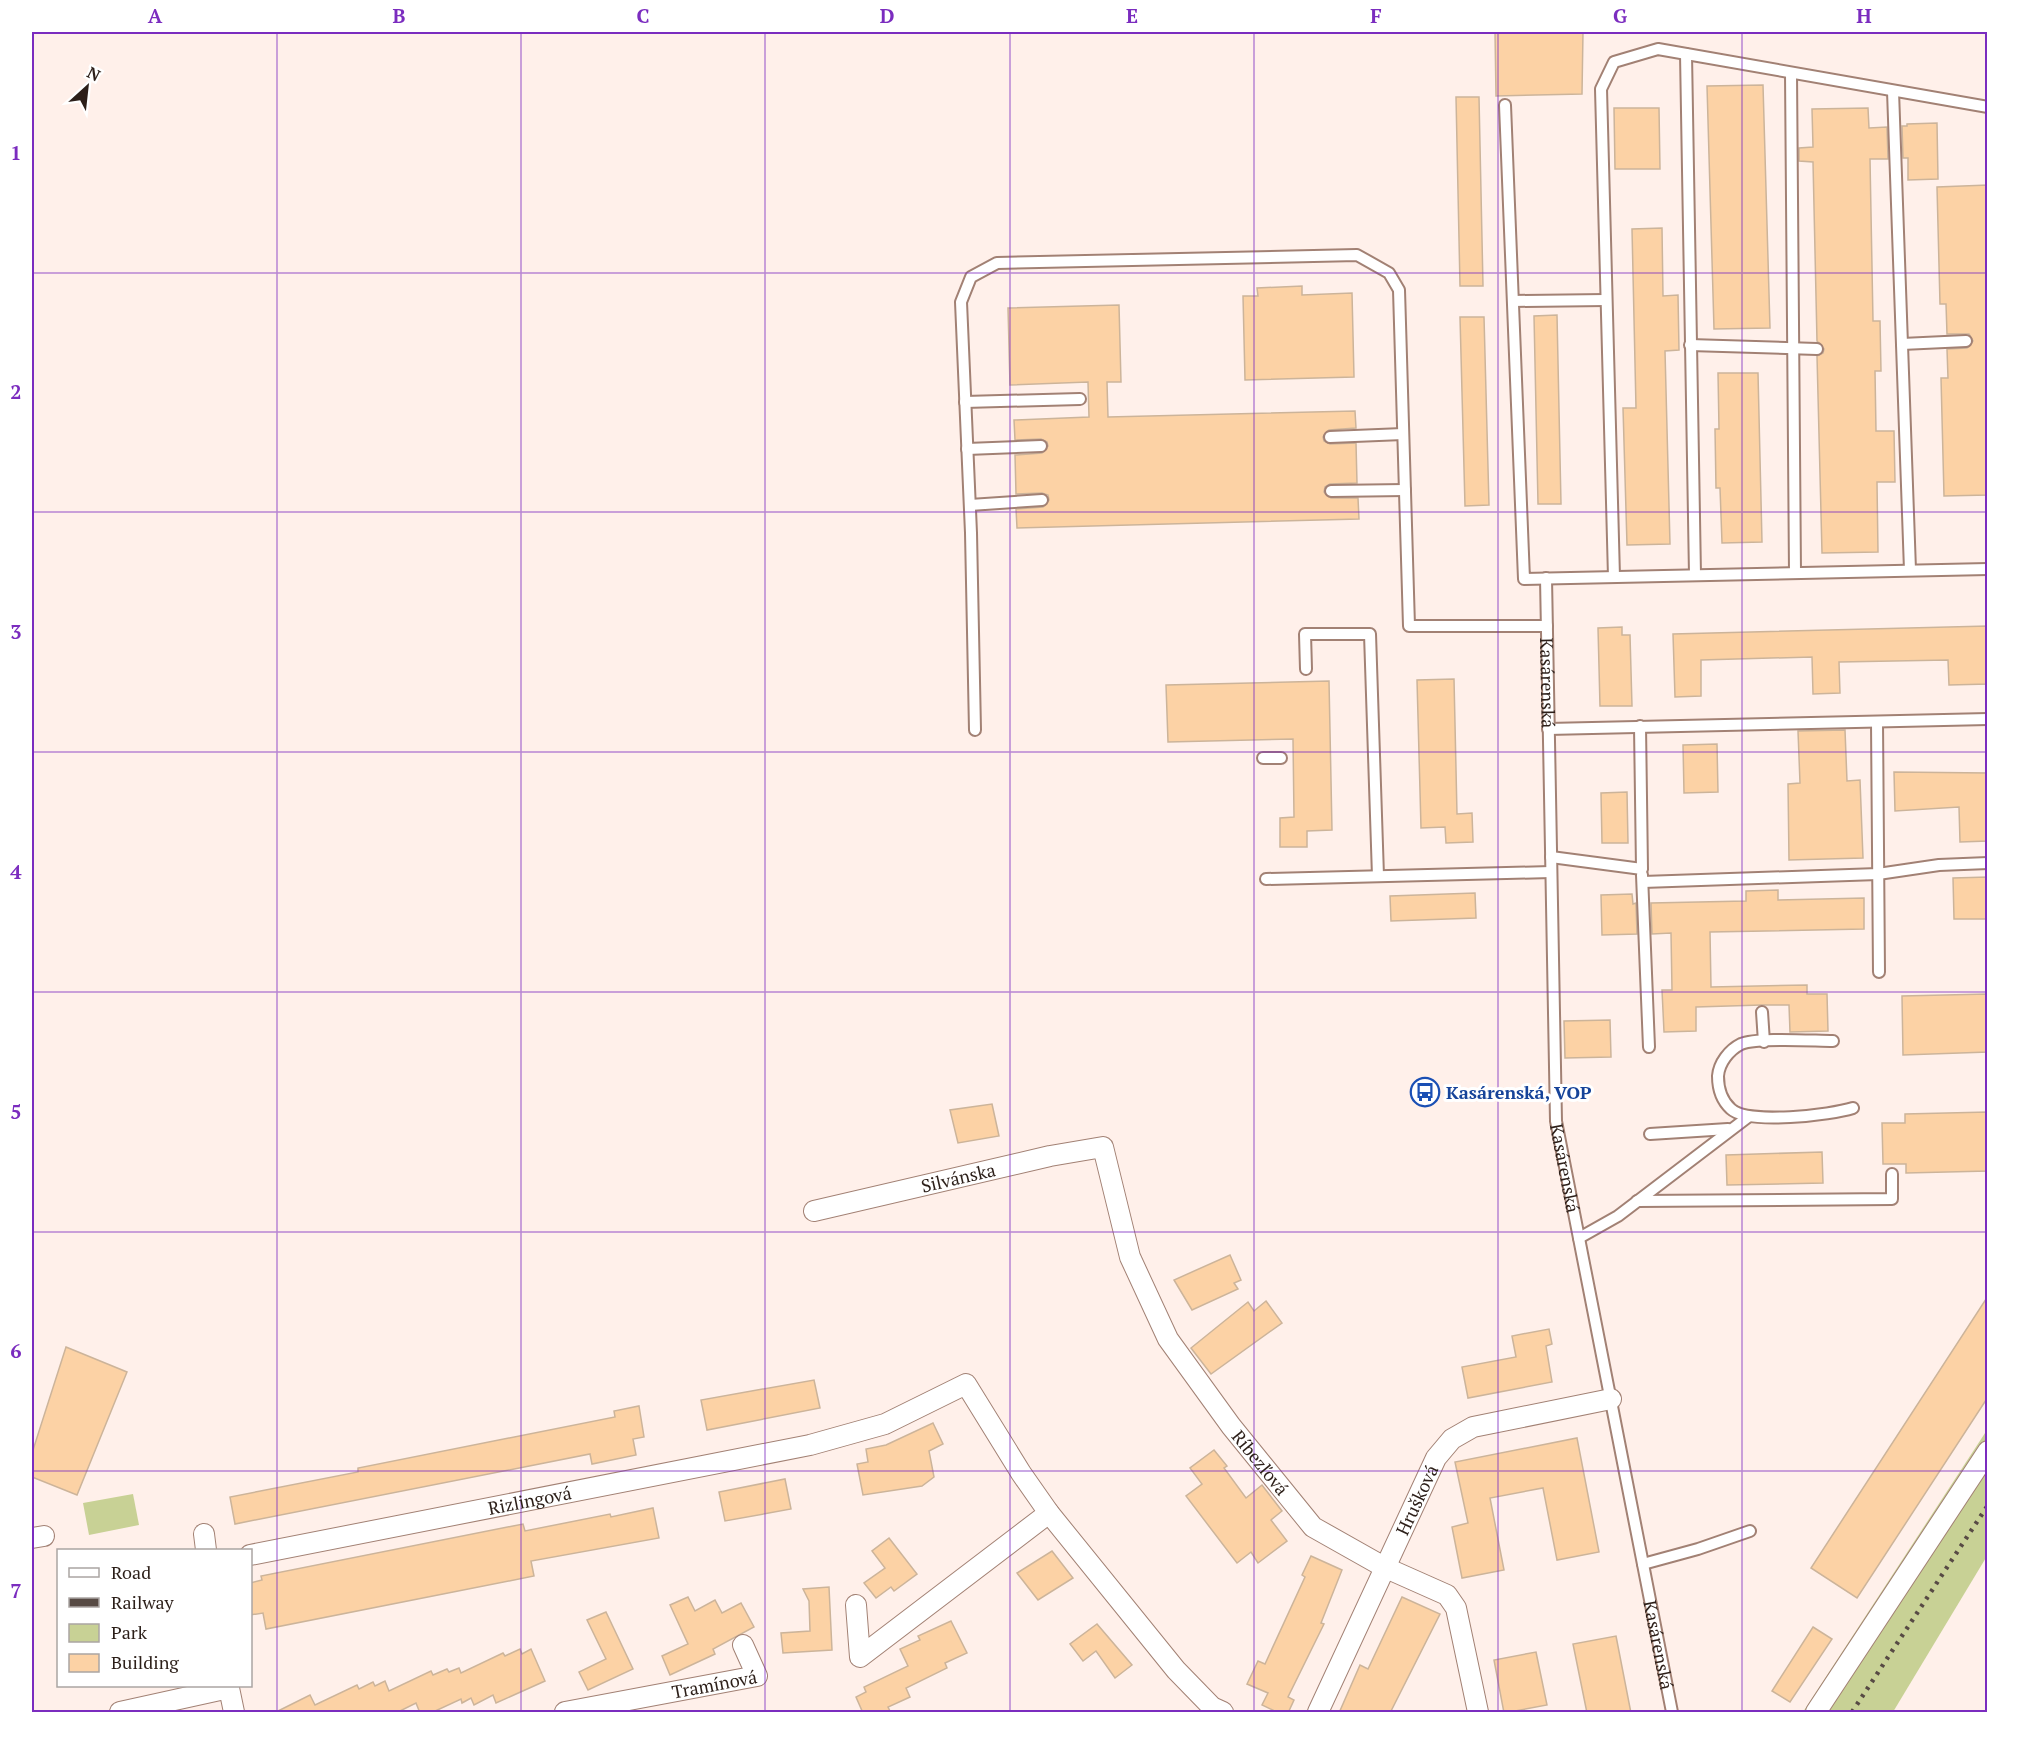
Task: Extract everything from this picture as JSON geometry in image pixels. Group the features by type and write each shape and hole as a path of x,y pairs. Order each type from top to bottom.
{"street":[{"name":"Silvánska","path":"814,1211 1050,1156 1103,1147"},
{"name":"Ríbezľová","path":"1103,1147 1130,1257 1168,1339 1231,1426 1313,1527 1384,1567 1447,1595 1456,1608 1478,1713"},
{"name":"Rizlingová","path":"252,1556 810,1445 885,1424 966,1384 1049,1514"},
{"name":"Hrušková","path":"1318,1713 1436,1458 1452,1439 1473,1427 1611,1399"},
{"path":"1816,1713 1988,1450"},
{"path":"856,1605 861,1657 1049,1514 1176,1670 1212,1707 1223,1713"},
{"name":"Tramínová","path":"565,1713 757,1676 742,1645"},
{"path":"120,1713 229,1687 234,1713"}],"lane":[{"path":"1614,577 1601,89 1614,62 1658,49 1988,107"},
{"path":"1686,54 1695,575"},
{"path":"1791,73 1795,573"},
{"path":"1893,90 1910,570"},
{"path":"1505,105 1524,579 1988,569"},
{"path":"975,730 970,505 961,302 971,277 997,263 1357,255 1389,273 1399,291 1409,626 1547,626"},
{"path":"1513,301 1605,300"},
{"path":"1902,344 1966,341"},
{"path":"1690,345 1817,349"},
{"path":"965,402 1080,399"},
{"path":"1330,437 1403,434"},
{"path":"968,449 1041,446"},
{"path":"1331,491 1405,490"},
{"path":"970,505 1042,500"},
{"name":"Kasárenská","path":"1546,578 1556,1121 1672,1713"},
{"path":"1306,669 1305,634 1370,634 1378,876"},
{"path":"1548,729 1988,719"},
{"path":"1877,722 1879,972"},
{"path":"1640,726 1642,869 1649,1047"},
{"path":"1263,758 1281,758"},
{"path":"1551,857 1642,869"},
{"path":"1643,882 1878,874 1940,865 1988,863"},
{"path":"1266,879 1551,872"},
{"path":"1762,1012 1764,1042"},
{"path":"1833,1041 1742,1044 1728,1054 1719,1068 1718,1087 1732,1110 1748,1117 1834,1114 1853,1108"},
{"path":"1579,1239 1618,1216 1729,1129 1748,1117"},
{"path":"1650,1134 1729,1129"},
{"path":"1637,1201 1892,1199 1892,1174"},
{"path":"1643,1564 1698,1550 1750,1531"}],"green space":[{"path":"1987,1430 1987,1556 1893,1712 1803,1712"},
{"path":"133,1494 139,1525 89,1535 83,1503"}],"building":[{"path":"1495,32 1583,32 1582,94 1496,96"},
{"path":"1763,85 1770,328 1714,329 1707,86"},
{"path":"1456,97 1479,97 1483,286 1460,286"},
{"path":"1614,108 1659,108 1660,169 1615,169"},
{"path":"1868,108 1869,128 1887,127 1888,159 1870,159 1873,321 1880,321 1881,371 1875,371 1876,431 1894,431 1895,482 1877,482 1878,552 1822,553 1817,356 1823,353 1824,349 1817,341 1813,162 1799,161 1799,148 1813,147 1812,109"},
{"path":"1937,123 1938,179 1908,180 1908,158 1903,158 1902,126"},
{"path":"1988,185 1988,495 1944,496 1941,378 1948,378 1947,349 1967,348 1973,341 1969,334 1947,334 1946,304 1940,304 1937,187"},
{"path":"1662,228 1663,296 1678,295 1679,350 1665,351 1670,544 1627,545 1623,408 1636,408 1632,229"},
{"path":"1302,286 1302,295 1352,293 1354,377 1245,380 1243,296 1258,296 1257,288"},
{"path":"1119,305 1121,382 1107,382 1108,417 1355,411 1356,428 1329,430 1323,437 1324,441 1330,444 1356,443 1357,483 1330,484 1325,487 1324,492 1331,498 1358,498 1359,519 1017,528 1016,509 1043,507 1049,500 1048,495 1042,493 1016,494 1015,455 1042,453 1048,446 1047,442 1041,439 1015,440 1014,420 1089,417 1088,382 1010,385 1008,308"},
{"path":"1557,315 1561,504 1538,504 1534,316"},
{"path":"1460,317 1484,317 1489,505 1465,506"},
{"path":"1718,373 1758,373 1762,542 1722,543 1720,488 1716,488 1715,429 1719,429"},
{"path":"1988,626 1988,684 1949,685 1948,660 1839,662 1840,693 1813,694 1812,657 1701,660 1701,696 1675,697 1673,634"},
{"path":"1622,627 1622,635 1630,635 1632,706 1600,706 1598,628"},
{"path":"1454,679 1457,814 1472,813 1473,842 1446,843 1445,827 1421,828 1417,680"},
{"path":"1329,681 1332,830 1307,831 1307,847 1280,847 1280,818 1294,817 1293,739 1168,742 1166,685"},
{"path":"1845,730 1847,781 1860,780 1863,858 1789,860 1788,784 1800,783 1798,731"},
{"path":"1717,744 1718,792 1684,793 1683,745"},
{"path":"1894,772 1988,773 1988,841 1960,842 1959,807 1895,811"},
{"path":"1627,792 1628,843 1602,843 1601,793"},
{"path":"1988,877 1988,919 1954,919 1953,878"},
{"path":"1778,890 1778,900 1864,898 1864,929 1710,932 1711,987 1807,985 1807,994 1827,994 1828,1031 1790,1032 1789,1005 1762,1005 1696,1007 1696,1031 1664,1032 1662,990 1672,990 1671,933 1652,934 1651,903 1746,901 1746,891"},
{"path":"1475,893 1476,918 1391,921 1390,896"},
{"path":"1632,894 1633,904 1636,903 1637,934 1602,935 1601,895"},
{"path":"1988,994 1988,1052 1903,1055 1902,996"},
{"path":"1610,1020 1611,1057 1565,1058 1564,1021"},
{"path":"992,1104 999,1136 958,1143 950,1110"},
{"path":"1988,1112 1988,1171 1906,1173 1906,1164 1883,1164 1882,1123 1905,1123 1905,1114"},
{"path":"1822,1152 1823,1183 1727,1185 1726,1155"},
{"path":"1230,1255 1241,1280 1234,1283 1238,1289 1192,1310 1174,1280"},
{"path":"1988,1296 1988,1397 1857,1598 1811,1568"},
{"path":"1266,1301 1282,1323 1211,1374 1191,1348 1248,1302 1254,1311"},
{"path":"1549,1329 1552,1344 1546,1346 1552,1382 1468,1398 1462,1367 1516,1357 1512,1336"},
{"path":"66,1347 127,1372 77,1495 32,1477 32,1453"},
{"path":"814,1380 820,1408 707,1430 701,1400"},
{"path":"639,1406 644,1437 633,1439 636,1455 592,1464 590,1454 235,1524 230,1497 358,1472 358,1468 615,1417 614,1411"},
{"path":"933,1423 943,1444 929,1451 934,1477 922,1486 863,1495 857,1464 868,1462 866,1449 886,1445"},
{"path":"1577,1438 1599,1552 1557,1560 1543,1488 1490,1498 1504,1570 1462,1578 1452,1527 1468,1523 1455,1462"},
{"path":"1214,1450 1227,1466 1224,1468 1246,1498 1262,1485 1282,1511 1271,1520 1287,1541 1258,1563 1251,1552 1237,1563 1186,1496 1202,1484 1190,1468"},
{"path":"785,1479 791,1509 725,1521 719,1492"},
{"path":"653,1508 659,1538 531,1561 534,1576 266,1629 263,1613 252,1615 252,1582 262,1580 261,1576 523,1524 525,1531 610,1514 611,1517"},
{"path":"889,1538 917,1574 894,1591 891,1587 876,1598 864,1583 885,1568 872,1551"},
{"path":"1052,1551 1073,1578 1038,1600 1017,1573"},
{"path":"1311,1556 1342,1570 1321,1623 1324,1624 1288,1697 1294,1700 1288,1713 1279,1713 1262,1705 1268,1693 1247,1684 1258,1661 1265,1664 1305,1577 1302,1575"},
{"path":"829,1587 832,1650 783,1653 781,1633 810,1631 809,1601 803,1589"},
{"path":"688,1597 695,1611 715,1600 722,1613 741,1603 754,1627 713,1649 715,1654 670,1675 662,1656 688,1644 670,1605"},
{"path":"1402,1597 1440,1614 1390,1713 1339,1713 1360,1665 1368,1669"},
{"path":"606,1612 633,1669 588,1690 579,1672 606,1659 587,1620"},
{"path":"951,1621 967,1653 945,1663 947,1668 906,1688 910,1697 888,1707 891,1713 863,1713 856,1697 866,1692 864,1687 908,1666 900,1649 920,1640 918,1636"},
{"path":"1097,1624 1132,1665 1115,1678 1096,1651 1083,1661 1070,1644"},
{"path":"1813,1627 1832,1639 1790,1702 1772,1691"},
{"path":"1616,1636 1631,1713 1587,1713 1573,1644"},
{"path":"520,1649 522,1654 531,1649 545,1681 496,1703 493,1695 474,1705 471,1698 462,1703 461,1699 431,1713 420,1713 416,1703 396,1713 274,1713 310,1695 315,1705 357,1685 359,1689 373,1682 375,1686 385,1681 389,1691 431,1671 433,1675 447,1669 449,1672 459,1668 461,1673 503,1653 505,1656"},
{"path":"1536,1652 1547,1705 1504,1713 1494,1660"}],"railway":[{"path":"1852,1712 1988,1505"}],"place":[{"name":"Kasárenská, VOP","path":"1425,1092"}]}
